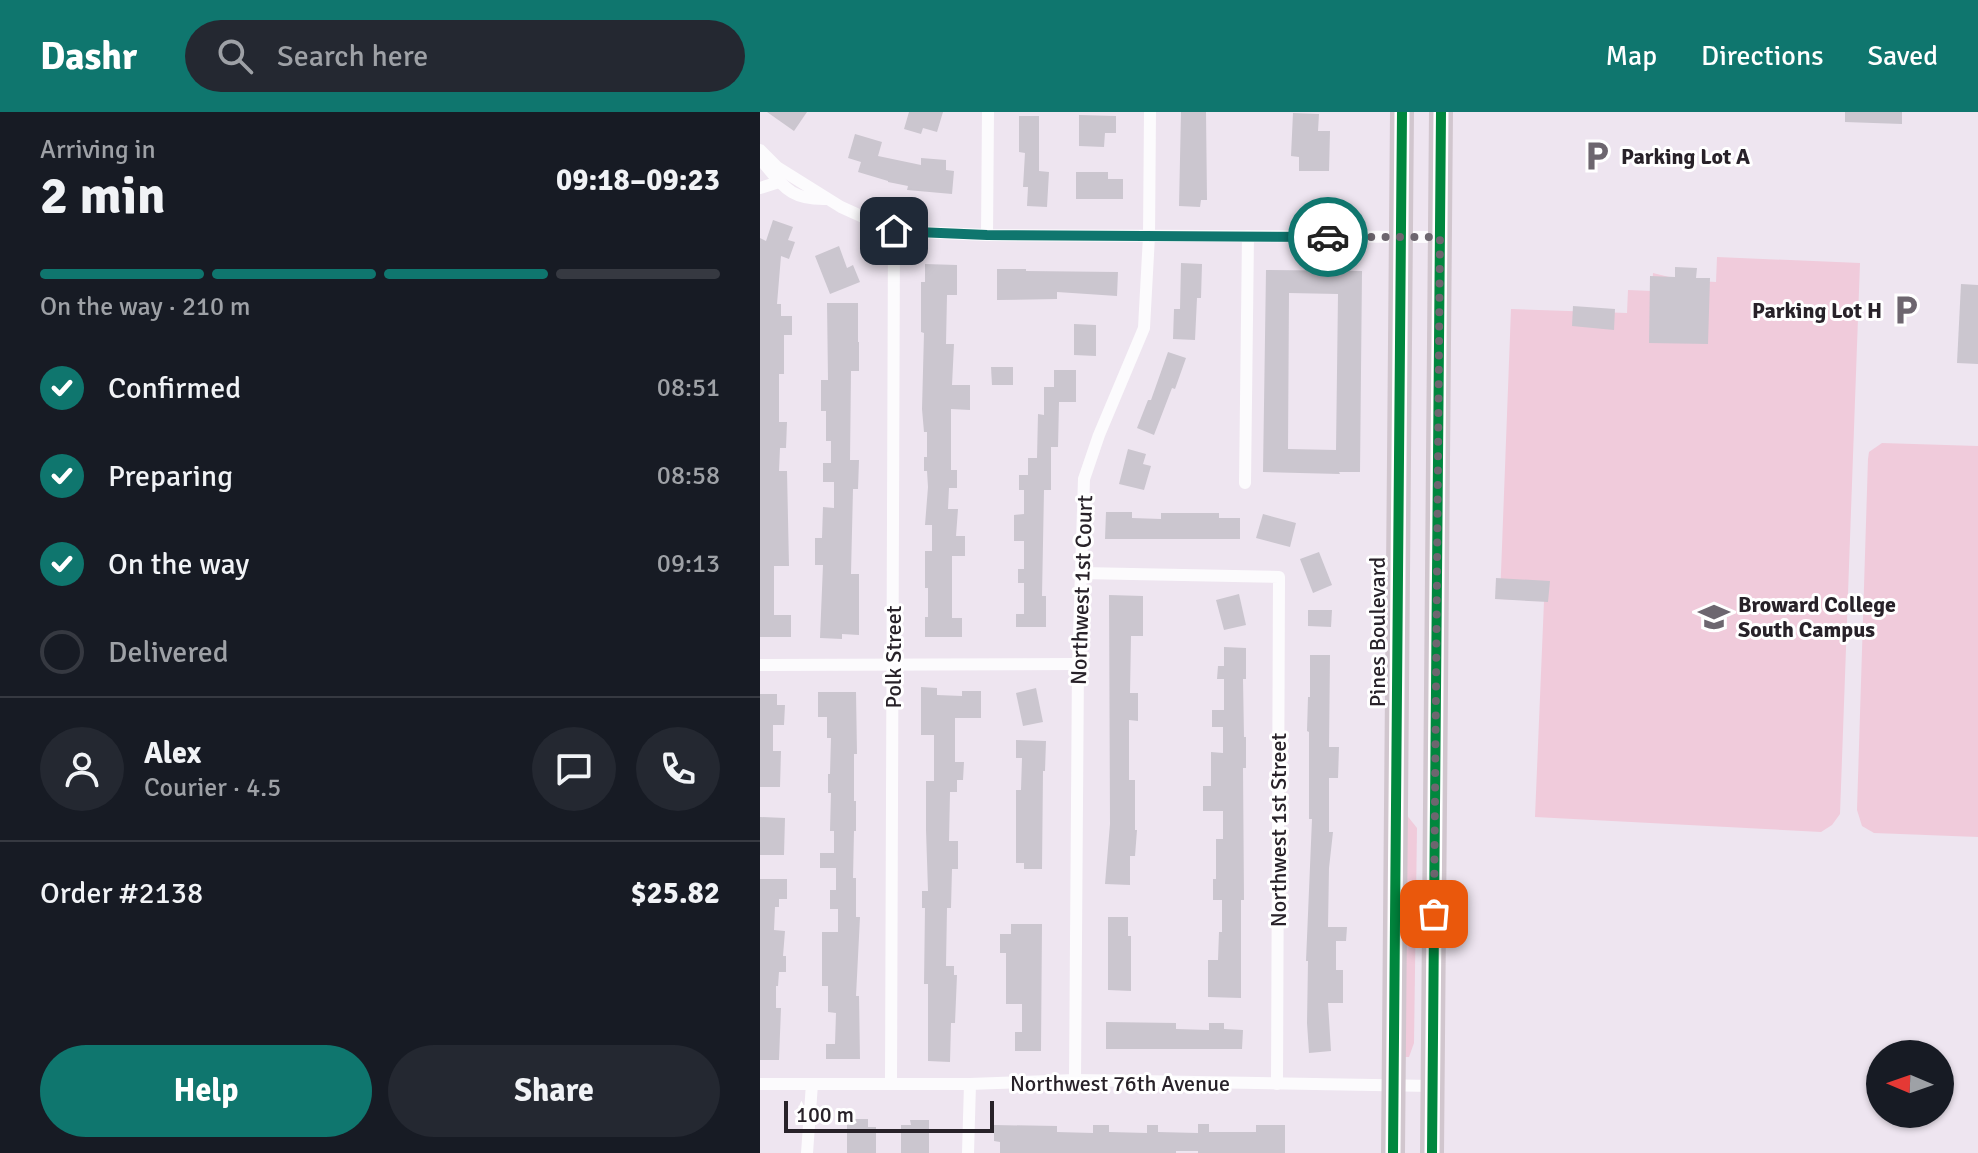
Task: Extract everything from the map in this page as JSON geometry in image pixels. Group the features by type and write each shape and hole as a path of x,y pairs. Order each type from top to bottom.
{"highway":[{"name":"Pines Boulevard","path":"1393,1153 1402,112"},
{"path":"1432,1153 1441,112"}],"street":[{"path":"987,235 988,112"},
{"name":"Northwest 1st Court","path":"1075,1080 1078,664 1084,479 1144,328 1149,236 1150,112"},
{"path":"762,159 841,207 894,231 987,235 1440,237"},
{"path":"762,159 784,188 809,199 827,199"},
{"path":"760,188 779,182"},
{"name":"Polk Street","path":"891,1083 894,231"},
{"path":"1245,483 1248,236"},
{"name":"Northwest 1st Street","path":"1081,573 1279,577 1277,1084"},
{"path":"760,665 1078,664"},
{"name":"Northwest 76th Avenue","path":"760,1084 970,1084 1075,1080 1433,1086"},
{"path":"807,1153 812,1084"},
{"path":"968,1153 970,1084"}],"shaded area":[{"path":"1717,257 1860,263 1840,814 1832,825 1821,832 1535,817 1544,601 1500,599 1511,309 1627,313 1628,290 1652,291 1653,273 1681,280 1716,282"},
{"path":"1882,443 1978,446 1978,837 1874,833 1862,826 1857,810 1868,459 1869,452"},
{"path":"1405,813 1417,828 1414,1043 1409,1057 1402,1057"}],"building":[{"path":"767,112 807,112 794,131"},
{"path":"909,112 943,112 937,132 923,128 921,134 904,129"},
{"path":"1181,112 1206,112 1207,200 1201,200 1200,207 1179,206"},
{"path":"1845,112 1902,112 1902,124 1845,122"},
{"path":"1293,113 1319,114 1318,131 1330,131 1329,171 1299,171 1299,157 1291,156"},
{"path":"1079,115 1116,116 1116,133 1105,133 1104,147 1079,146"},
{"path":"1019,116 1039,116 1039,171 1049,172 1047,207 1027,206 1028,187 1023,187 1025,153 1019,152"},
{"path":"855,134 882,142 878,156 921,165 921,158 946,160 946,170 954,171 952,194 907,190 908,186 858,172 861,162 848,158"},
{"path":"1076,172 1108,172 1108,179 1123,179 1123,199 1076,199"},
{"path":"773,220 793,227 788,240 795,242 789,259 781,256 777,304 781,304 781,316 792,316 792,335 784,335 784,374 779,374 779,422 787,422 786,448 780,448 779,471 787,471 789,566 774,566 774,615 791,615 791,637 760,637 760,238 766,241"},
{"path":"839,246 847,268 853,265 860,282 830,294 815,256"},
{"path":"1181,263 1202,264 1195,340 1173,339 1174,309 1180,309"},
{"path":"925,264 957,265 957,295 947,295 946,344 954,344 952,385 970,385 970,410 951,409 951,470 957,470 957,488 949,488 948,509 958,509 956,536 965,536 965,556 952,556 952,618 962,618 962,637 925,637 928,588 925,588 925,551 932,551 932,525 925,525 928,487 927,471 924,471 927,432 924,432 922,409 924,333 921,332 921,282 925,282"},
{"path":"1675,267 1697,268 1696,278 1710,278 1708,344 1649,343 1650,276 1675,277"},
{"path":"997,269 1118,272 1117,296 1057,292 1057,299 997,300"},
{"path":"1266,270 1362,271 1360,472 1263,472","holes":["1289,293 1338,294 1336,450 1288,449"]},
{"path":"1961,284 1978,285 1978,364 1957,363"},
{"path":"827,303 858,303 859,371 851,371 850,460 859,460 858,489 853,489 851,574 859,574 859,635 842,634 842,639 820,638 823,565 815,565 815,538 822,538 823,507 834,508 834,482 823,482 823,463 831,463 831,441 826,441 826,411 821,411 821,380 828,380"},
{"path":"1573,306 1615,309 1614,330 1572,326"},
{"path":"1074,324 1096,325 1096,356 1074,355"},
{"path":"1168,352 1186,358 1154,435 1137,428"},
{"path":"991,367 1013,367 1013,385 992,385"},
{"path":"1054,370 1076,370 1076,402 1059,402 1058,447 1051,447 1051,490 1044,490 1042,596 1046,596 1046,627 1016,627 1016,614 1024,614 1024,583 1018,583 1018,569 1024,569 1024,541 1014,541 1014,515 1024,514 1024,490 1019,490 1019,475 1028,475 1028,458 1037,458 1038,414 1044,415 1044,387 1054,387"},
{"path":"1128,449 1146,454 1143,464 1151,466 1144,490 1119,484"},
{"path":"1106,512 1132,512 1132,518 1161,519 1161,513 1219,513 1219,518 1240,518 1240,539 1105,539"},
{"path":"1263,514 1296,523 1290,547 1256,538"},
{"path":"1319,552 1332,585 1313,593 1300,559"},
{"path":"1496,578 1550,581 1548,602 1495,599"},
{"path":"1239,594 1246,625 1224,630 1216,600"},
{"path":"1109,595 1143,596 1143,636 1131,636 1130,693 1138,693 1138,721 1129,720 1129,780 1135,780 1137,830 1135,856 1130,856 1130,885 1105,884 1110,824"},
{"path":"1308,610 1332,610 1331,627 1308,626"},
{"path":"1224,647 1246,648 1246,679 1243,679 1246,768 1243,768 1241,998 1208,997 1208,960 1218,960 1219,932 1222,932 1222,900 1213,900 1213,879 1216,879 1216,839 1223,839 1223,811 1203,811 1203,786 1211,786 1211,752 1223,753 1223,727 1212,727 1212,710 1224,710 1224,679 1217,679 1218,666 1224,666"},
{"path":"1310,655 1330,655 1329,747 1339,747 1338,778 1329,778 1329,832 1333,832 1328,927 1347,927 1346,941 1336,941 1336,970 1343,970 1343,1003 1328,1003 1331,1051 1309,1053 1306,961 1312,819 1309,819 1307,731"},
{"path":"921,687 937,688 937,695 962,696 962,691 981,691 981,718 955,718 955,762 964,762 963,780 957,780 957,792 950,792 949,841 958,841 958,869 952,869 951,908 947,908 946,966 954,966 954,975 957,975 950,1062 928,1061 928,984 924,984 925,908 922,908 922,891 928,891 926,781 934,781 934,735 921,735"},
{"path":"1036,688 1043,722 1023,726 1016,693"},
{"path":"818,692 856,692 853,878 856,878 856,917 860,917 856,996 859,996 860,1059 826,1059 826,1044 835,1044 836,1013 828,1012 828,986 822,986 822,932 838,932 838,909 830,909 830,890 836,890 836,868 820,868 820,853 834,853 834,831 830,831 831,793 828,793 831,738 827,738 827,717 818,717"},
{"path":"760,694 777,694 777,705 785,705 784,725 773,725 773,751 781,751 780,787 760,787"},
{"path":"1016,740 1046,741 1042,869 1024,869 1024,863 1016,863 1016,790 1021,790 1022,758 1016,758"},
{"path":"760,817 785,818 784,855 760,855"},
{"path":"760,879 787,879 787,899 779,899 779,907 775,907 774,930 785,931 783,956 786,956 786,972 779,972 776,986 776,1008 781,1008 779,1060 760,1060"},
{"path":"1108,917 1128,917 1131,991 1108,990"},
{"path":"1011,924 1042,924 1041,1051 1015,1051 1015,1032 1022,1032 1022,1004 1006,1004 1006,953 1000,953 1000,934 1011,934"},
{"path":"1106,1022 1176,1023 1176,1029 1209,1030 1209,1023 1224,1023 1224,1029 1243,1030 1242,1049 1106,1049"},
{"path":"847,1119 868,1119 868,1127 876,1127 876,1153 847,1153"},
{"path":"910,1120 929,1120 929,1153 901,1153 901,1125 911,1125"},
{"path":"1198,1124 1209,1124 1209,1132 1256,1132 1256,1125 1285,1125 1285,1153 1000,1153 1000,1142 994,1141 994,1125 1057,1126 1057,1132 1093,1133 1093,1125 1109,1125 1109,1132 1147,1133 1147,1125 1158,1125 1158,1132 1198,1133"}],"cycle path":[{"path":"1393,1153 1402,112"},
{"path":"1432,1153 1441,112"}],"way so far":[{"path":"1328,237 1440,237 1434,914"}],"place":[{"name":"Parking Lot A","path":"1597,156"},
{"name":"Parking Lot H","path":"1906,310"},
{"name":"Broward College South Campus","path":"1714,617"}],"route":[{"path":"894,231 987,235 1328,237"}]}
